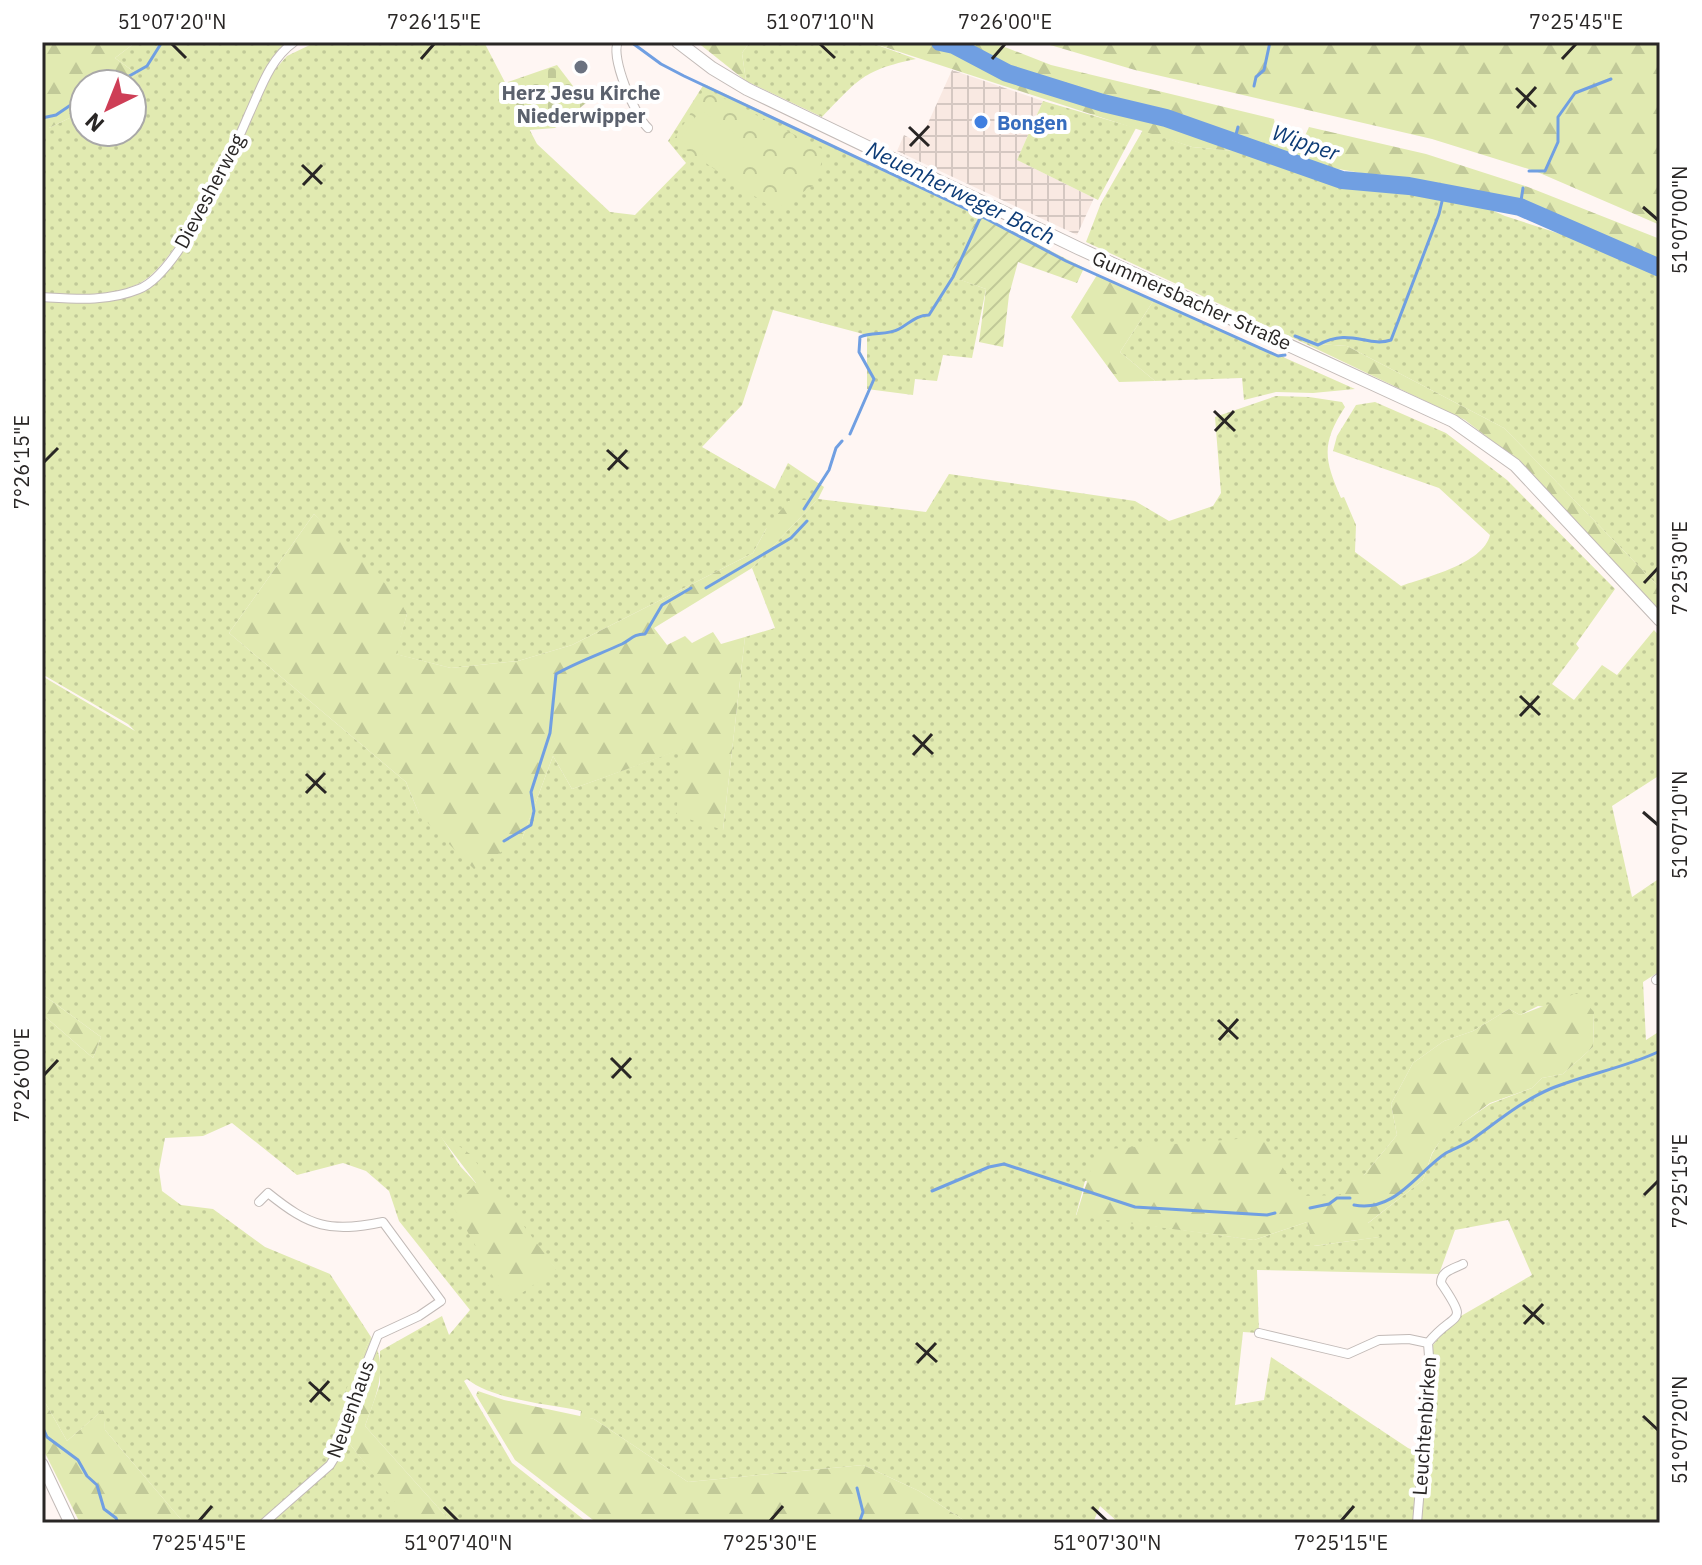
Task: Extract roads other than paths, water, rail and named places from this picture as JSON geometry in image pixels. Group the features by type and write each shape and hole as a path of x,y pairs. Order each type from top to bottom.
{"main road":[{"name":"Gummersbacher Straße","path":"678,42 747,89 1078,248 1453,421 1515,465 1660,620"},
{"path":"42,1464 70,1523"}],"street":[{"name":"Dievesherweg","path":"42,297 102,300 143,288 171,262 226,167 268,71 294,42"},
{"path":"618,42 615,57 625,79 627,95 648,128"},
{"name":"Neuenhaus","path":"259,1202 268,1193 297,1216 334,1228 383,1222 441,1301 419,1316 378,1335 343,1423 338,1452 330,1465 264,1523"},
{"name":"Leuchtenbirken","path":"1417,1523 1430,1370 1428,1343 1454,1320 1458,1312 1441,1278 1463,1264"},
{"path":"1259,1333 1348,1354 1379,1340 1409,1339 1428,1343"}],"waterway":[{"name":"Neuenherweger Bach","path":"143,68 162,42"},
{"name":"Neuenherweger Bach","path":"631,42 684,76 979,215 1066,261 1278,356 1285,355"},
{"name":"Wipper","path":"940,42 954,45 1007,73 1103,103 1166,118 1342,180 1409,186 1520,207 1660,268"},
{"path":"1254,86 1256,77 1264,70 1270,42"},
{"path":"1529,171 1545,171 1558,142 1558,117 1575,93 1611,79"},
{"name":"Neuenherweger Bach","path":"42,118 56,115 68,107"},
{"path":"1234,142 1238,127"},
{"path":"1520,207 1523,188"},
{"name":"Neuenherweger Bach","path":"1295,336 1318,345 1340,338 1374,342 1391,340 1439,214 1444,193"},
{"path":"850,434 874,379 859,352 860,337 894,331 929,315 953,277 981,216"},
{"path":"804,509 829,470 836,448 842,441"},
{"path":"706,588 791,538 807,521"},
{"path":"504,841 531,825 534,811 531,792 550,733 556,674 645,634 662,605 691,588"},
{"path":"1354,1205 1369,1206 1393,1197 1446,1153 1470,1141 1540,1094 1660,1051"},
{"path":"932,1191 989,1167 1004,1164 1135,1207 1275,1213"},
{"path":"1310,1208 1329,1204 1337,1198 1350,1198"},
{"path":"42,1426 47,1437 78,1460 87,1476 97,1485 104,1509 118,1523"},
{"path":"857,1488 863,1512 859,1523"}],"place":[{"name":"Herz Jesu Kirche Niederwipper","path":"581,67"},
{"name":"Bongen","path":"981,122"}]}
